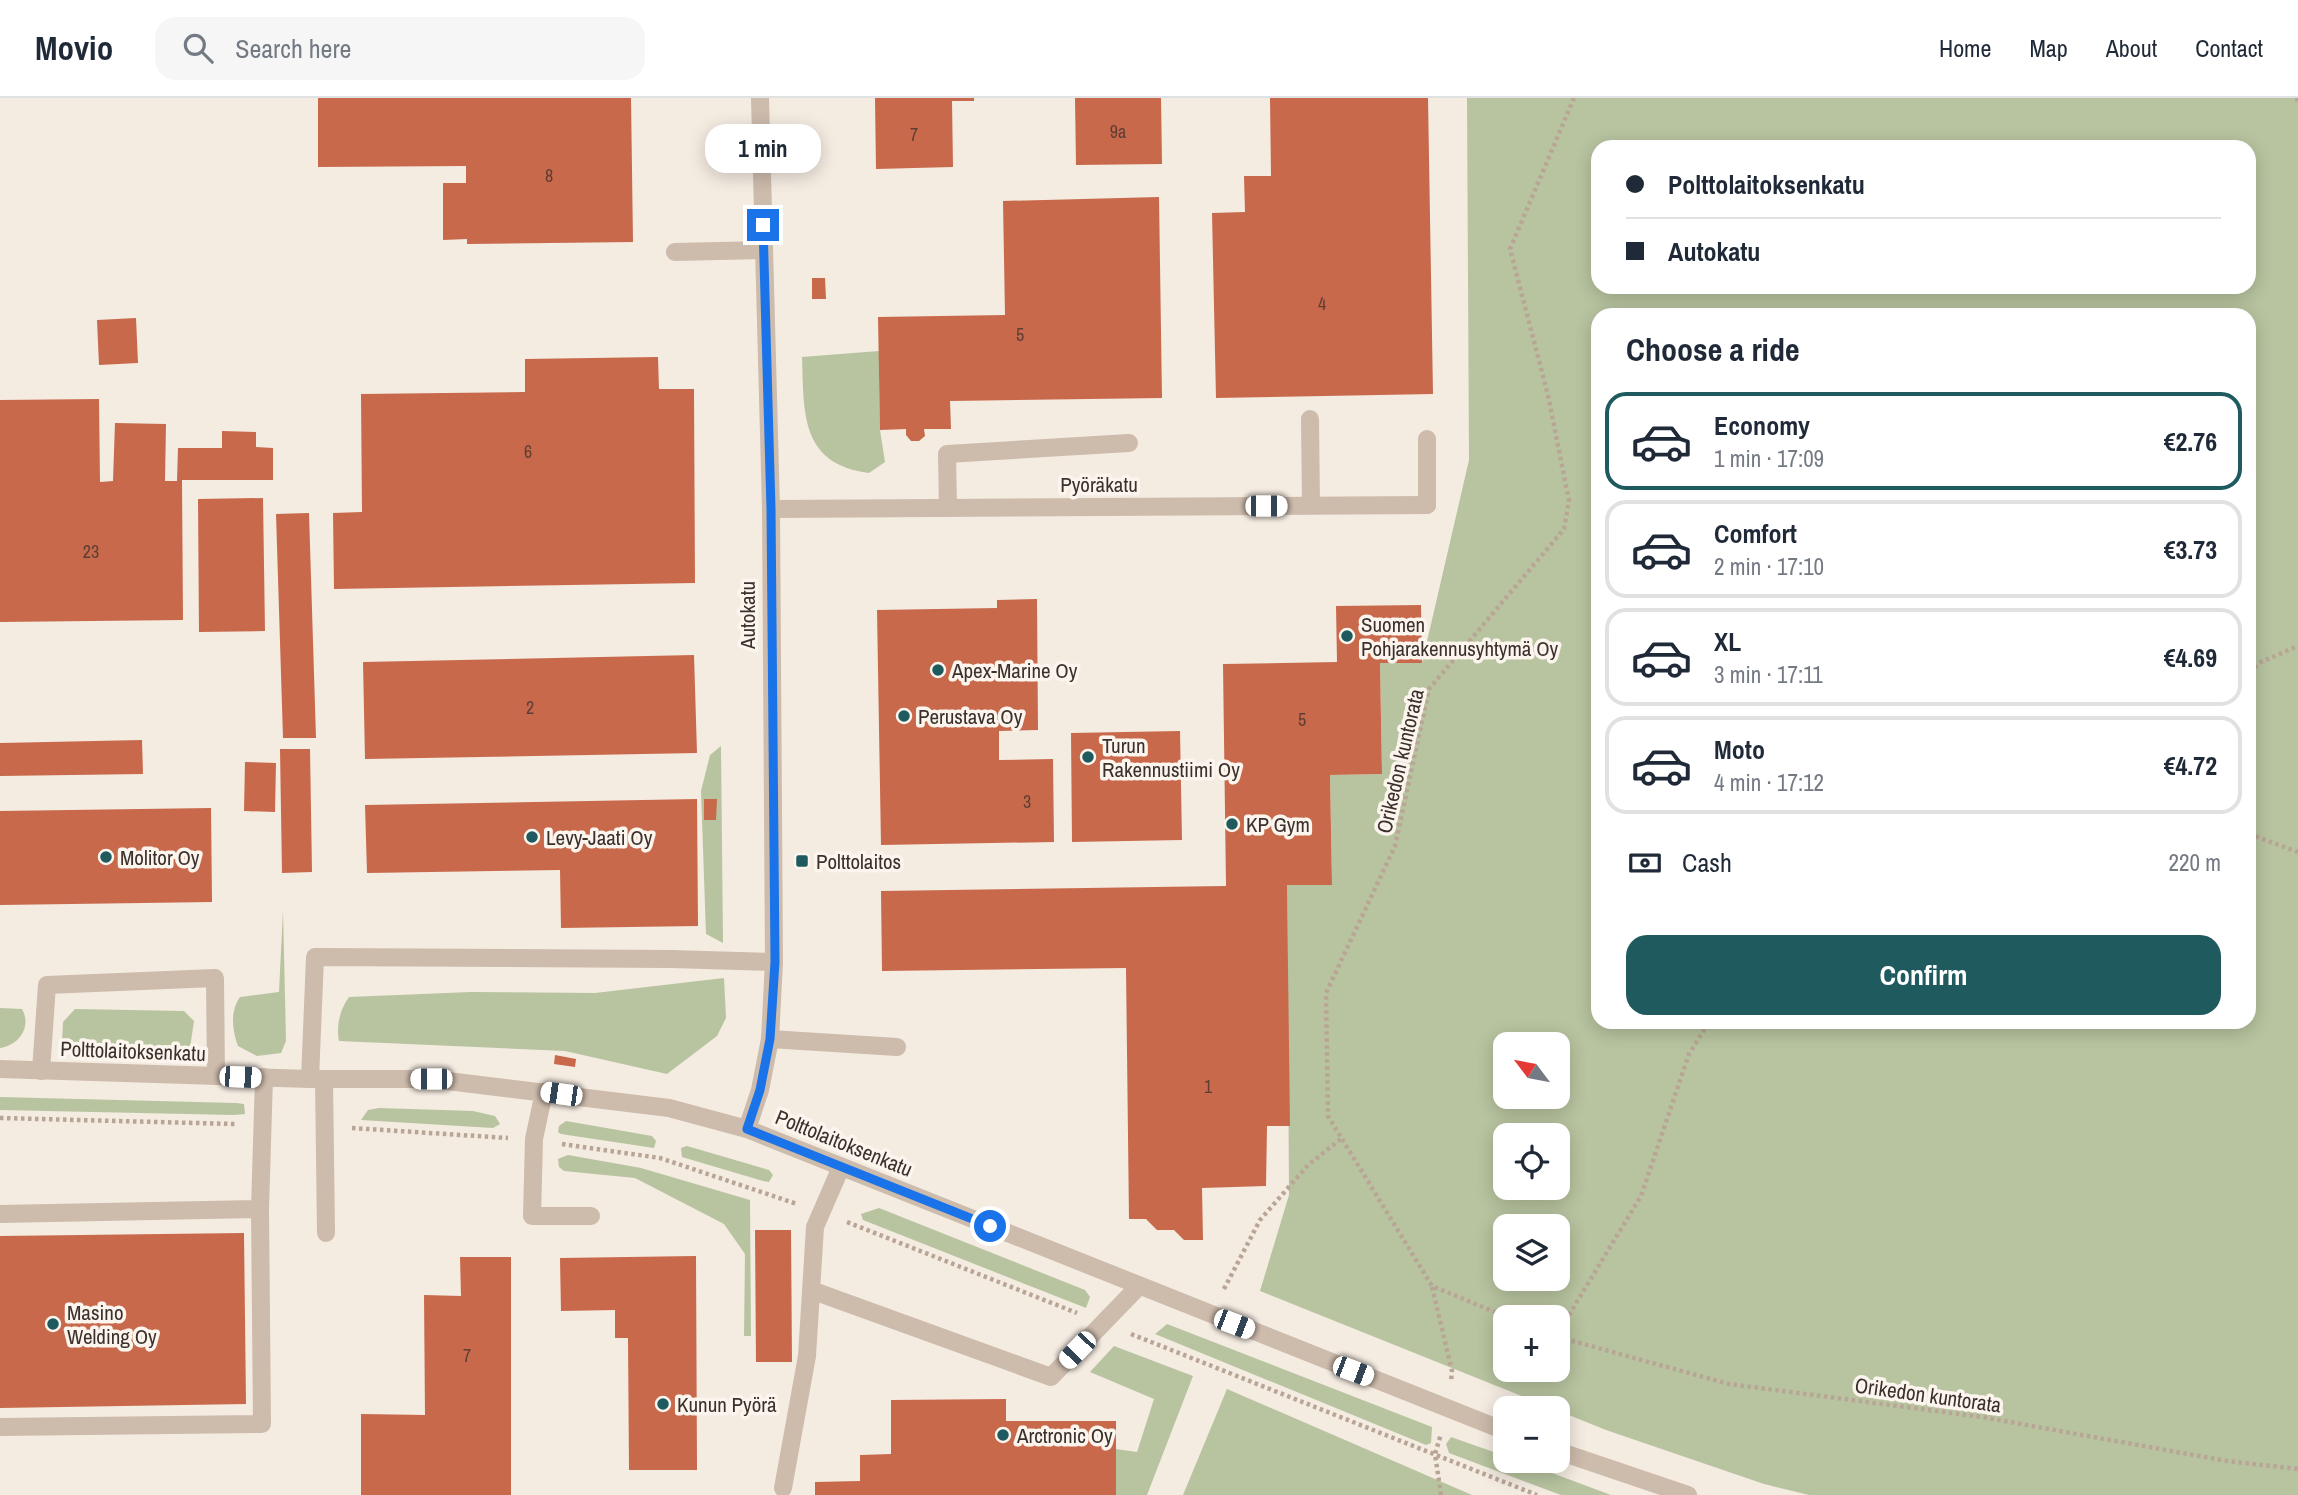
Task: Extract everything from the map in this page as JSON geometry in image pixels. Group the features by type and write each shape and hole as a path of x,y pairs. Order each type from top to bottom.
{"street":[{"name":"Autokatu","path":"747,1129 760,1090 770,1039 775,962 771,509 760,98"},
{"path":"676,252 763,250"},
{"path":"1310,419 1311,505"},
{"name":"Pyöräkatu","path":"771,509 1427,505 1427,439"},
{"path":"948,508 947,454 1129,443"},
{"path":"326,1233 322,1127 317,1079 315,957 775,962"},
{"path":"41,1070 47,985 215,978 216,1076"},
{"path":"770,1039 897,1047"},
{"name":"Polttolaitoksenkatu","path":"0,1069 317,1079 431,1079 669,1108 747,1129 1493,1426"},
{"path":"0,1427 262,1424 260,1209 264,1077"},
{"path":"544,1092 534,1139 533,1216 591,1216"},
{"path":"783,1488 807,1356 815,1227 841,1167"},
{"path":"0,1214 260,1209"},
{"path":"811,1290 1051,1377 1139,1286"},
{"path":"1570,1455 1688,1495"}],"path":[{"name":"Orikedon kuntorata","path":"1435,1454 1449,1408 1452,1371 1432,1286 1328,1116 1326,993 1395,846 1429,689 1564,529 1569,501 1548,395 1510,249 1574,98"},
{"path":"2256,666 2298,646"},
{"path":"2256,837 2298,852"},
{"path":"1570,1315 1641,1196 1689,1054 1705,1029"},
{"path":"0,1118 262,1125"},
{"path":"322,1127 534,1139 660,1158 821,1212 1536,1495"},
{"path":"1211,1315 1260,1220 1308,1165 1342,1138"},
{"path":"1432,1286 1493,1311"},
{"name":"Orikedon kuntorata","path":"1570,1338 1729,1384 1982,1417 2227,1461 2298,1469"},
{"path":"1435,1454 1441,1495"}],"green space":[{"path":"1467,98 2298,98 2298,1495 1809,1495 1764,1484 1606,1430 1570,1416 1570,1396 1521,1396 1260,1291 1289,1195 1287,885 1332,884 1330,775 1382,774 1380,663 1422,663 1469,460"},
{"path":"879,351 880,430 885,462 869,473 846,468 830,459 818,447 810,433 806,416 802,357"},
{"path":"721,746 723,943 706,934 701,791 710,755"},
{"path":"283,910 286,1041 281,1053 257,1056 238,1046 233,1014 240,997 279,992"},
{"path":"724,978 726,1018 717,1036 667,1074 565,1051 339,1041 340,1018 349,997 471,992 595,993"},
{"path":"0,1008 22,1009 25,1022 18,1039 0,1048"},
{"path":"75,1009 184,1011 194,1021 190,1048 177,1054 68,1048 62,1042 63,1022"},
{"path":"0,1097 236,1103 244,1104 245,1114 0,1110"},
{"path":"379,1108 473,1111 495,1116 500,1124 493,1128 361,1120 368,1110"},
{"path":"566,1121 652,1136 656,1141 654,1148 561,1134 558,1132 559,1126"},
{"path":"687,1146 769,1170 773,1175 769,1182 763,1181 682,1157 681,1148"},
{"path":"568,1155 641,1168 750,1200 751,1336 744,1336 745,1254 724,1224 635,1178 564,1171 559,1167 558,1159"},
{"path":"879,1208 1085,1290 1090,1297 1086,1308 863,1220 861,1214"},
{"path":"1167,1324 1432,1427 1431,1443 1426,1445 1155,1334"},
{"path":"1114,1346 1193,1376 1147,1495 1116,1495 1116,1449 1137,1452 1154,1399 1090,1372"},
{"path":"1227,1389 1472,1495 1183,1495"},
{"path":"1451,1437 1493,1452 1493,1470 1449,1453 1446,1444"},
{"path":"1502,1473 1552,1473 1611,1495 1561,1495"}],"building":[{"path":"318,98 631,98 633,242 467,244 467,239 443,240 443,183 466,183 466,166 318,167"},
{"path":"875,98 974,98 974,101 952,101 953,167 876,169"},
{"path":"1075,98 1161,98 1162,164 1076,165"},
{"path":"1270,98 1428,98 1433,394 1216,398 1212,213 1245,212 1244,176 1271,176"},
{"path":"1159,197 1162,398 950,401 951,429 924,429 925,436 919,441 911,441 906,435 906,429 880,430 878,317 1005,315 1003,201"},
{"path":"812,278 825,278 826,299 812,299"},
{"path":"136,318 138,363 99,365 97,320"},
{"path":"658,357 659,389 694,389 695,583 334,589 333,513 362,512 361,394 525,392 525,359"},
{"path":"99,399 100,482 113,481 115,423 166,424 165,481 177,481 178,448 222,448 222,431 256,432 256,447 273,448 273,480 182,480 183,620 0,622 0,400"},
{"path":"263,498 265,631 199,632 198,499"},
{"path":"309,513 316,738 283,738 276,514"},
{"name":"Apex-Marine Oy","path":"1037,599 1038,730 999,731 999,760 1053,759 1054,842 881,845 877,610 997,608 997,600"},
{"path":"1421,605 1422,663 1380,663 1382,774 1330,775 1332,885 1287,885 1290,1126 1267,1126 1266,1186 1202,1188 1203,1240 1184,1240 1174,1230 1157,1230 1146,1219 1129,1219 1126,968 882,971 881,891 1226,886 1223,664 1337,662 1336,606"},
{"path":"694,655 697,753 365,759 363,662"},
{"path":"1180,731 1182,840 1072,842 1071,733"},
{"path":"142,740 143,774 0,776 0,743"},
{"path":"280,749 310,749 312,872 282,873"},
{"path":"245,762 276,763 275,812 244,811"},
{"name":"Levy-Jaati Oy","path":"697,799 698,926 561,928 560,870 367,873 365,805"},
{"path":"704,799 717,799 716,820 704,820"},
{"name":"Molitor Oy","path":"211,808 212,902 0,905 0,811"},
{"path":"555,1055 576,1059 575,1067 554,1064"},
{"path":"755,1230 791,1230 792,1362 756,1362"},
{"path":"244,1233 246,1404 0,1408 0,1236"},
{"name":"Kunun Pyörä","path":"696,1256 697,1470 629,1470 628,1338 615,1338 615,1310 561,1311 560,1258"},
{"path":"460,1257 511,1257 511,1495 361,1495 361,1414 425,1415 424,1295 461,1296"},
{"name":"Arctronic Oy","path":"1006,1399 1006,1421 1116,1421 1116,1495 815,1495 815,1482 860,1481 860,1455 891,1454 891,1400"}],"place":[{"name":"Suomen Pohjarakennusyhtymä Oy","path":"1347,636"},
{"name":"Apex-Marine Oy","path":"938,670"},
{"name":"Perustava Oy","path":"904,716"},
{"name":"Turun Rakennustiimi Oy","path":"1088,757"},
{"name":"KP Gym","path":"1232,824"},
{"name":"Levy-Jaati Oy","path":"532,837"},
{"name":"Molitor Oy","path":"106,857"},
{"name":"Polttolaitos","path":"802,861"},
{"name":"Masino Welding Oy","path":"53,1324"},
{"name":"Kunun Pyörä","path":"663,1404"},
{"name":"Arctronic Oy","path":"1003,1435"}],"route":[{"path":"763,225 771,509 775,962 770,1039 760,1090 747,1129 990,1226"}]}
